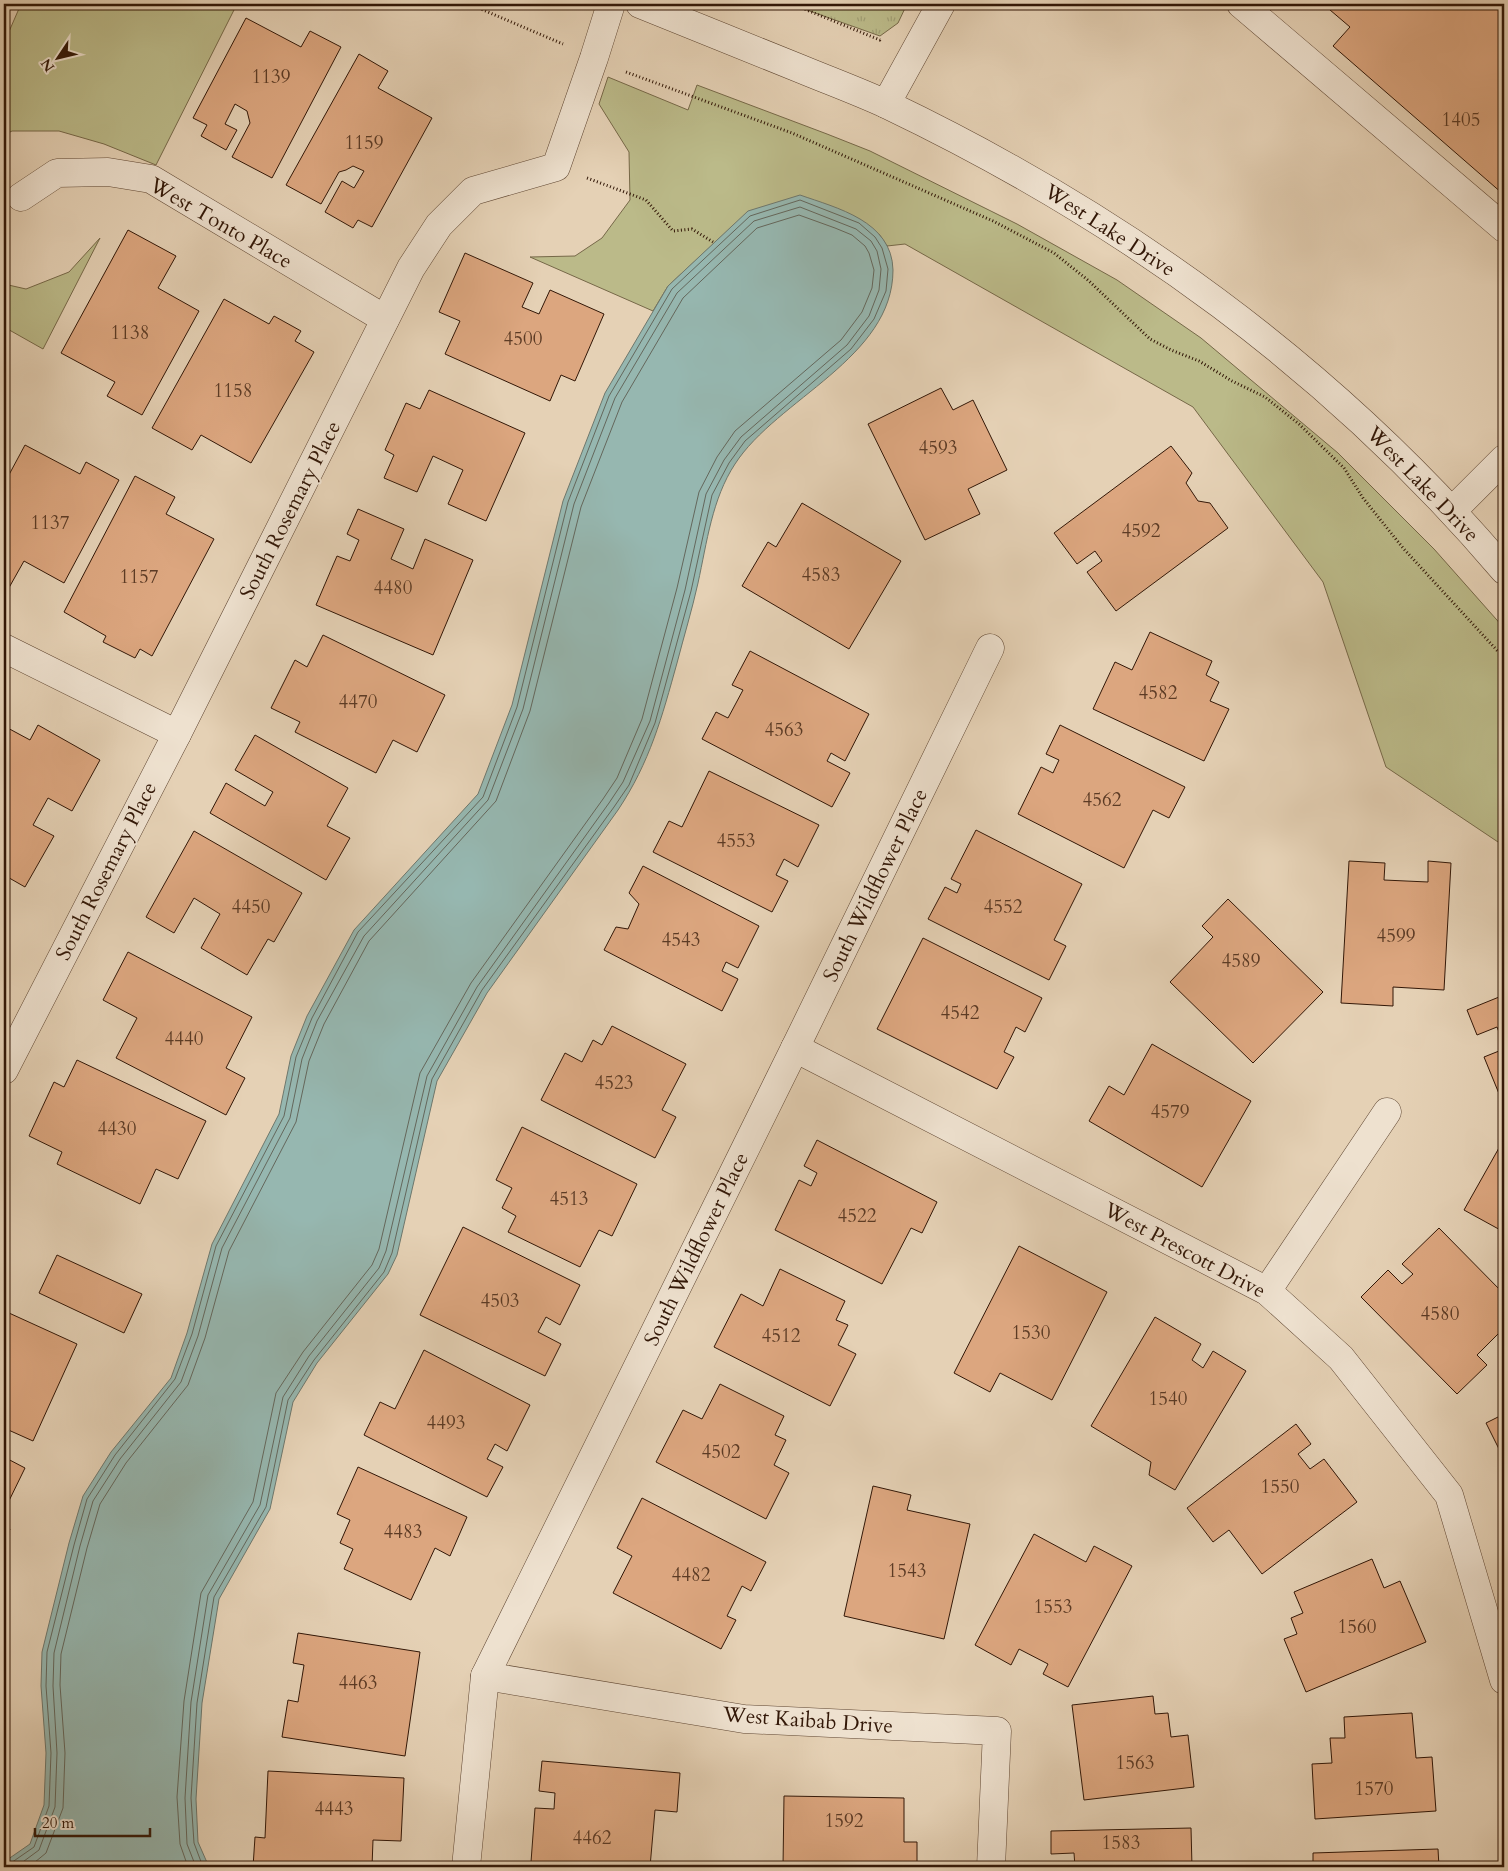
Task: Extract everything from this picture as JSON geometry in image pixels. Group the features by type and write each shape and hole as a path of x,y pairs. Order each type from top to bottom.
{"street":[{"path":"556,167 611,4"},
{"name":"West Lake Drive","path":"640,4 886,104 1004,163 1084,210 1163,262 1266,338 1331,393 1403,460 1452,511 1504,570"},
{"path":"886,104 941,4"},
{"path":"1241,4 1504,228"},
{"name":"South Rosemary Place","path":"4,1070 177,734 411,268 439,225 473,191 556,167"},
{"name":"West Tonto Place","path":"21,197 57,173 108,172 150,179 385,319"},
{"path":"1452,511 1504,459"},
{"path":"4,648 177,734"},
{"name":"South Wildflower Place","path":"466,1867 485,1676 990,648"},
{"name":"West Prescott Drive","path":"795,1048 1267,1291 1341,1358 1449,1495 1504,1680"},
{"path":"1267,1291 1387,1112"},
{"name":"West Kaibab Drive","path":"485,1676 744,1719 997,1731 991,1867"}],"path":[{"path":"470,4 620,70 792,132 993,221 1054,253 1089,281 1150,339 1171,350 1199,360 1232,381 1265,397 1299,424 1344,468 1364,498 1403,548 1504,658"},
{"path":"792,4 880,40 888,35"},
{"path":"556,167 646,200 673,231 692,229 713,242"}],"green space":[{"path":"21,4 237,4 156,165 104,144 59,131 12,131 4,135 4,43"},
{"path":"790,4 907,4 898,23 880,36"},
{"path":"608,77 688,110 697,85 870,151 1017,224 1117,280 1201,338 1338,453 1434,549 1504,628 1504,846 1386,767 1323,582 1193,407 905,244 887,246 879,234 748,212 668,286 653,311 530,257 575,256 602,238 630,200 629,152 599,104"},
{"path":"100,238 43,349 4,327 4,284 26,289 69,272"}],"water":[{"path":"800,195 830,205 860,219 873,228 883,239 890,253 893,270 888,301 874,328 854,353 754,441 727,477 711,521 693,603 666,702 647,757 618,810 487,993 437,1081 397,1255 388,1274 317,1363 293,1402 270,1509 219,1599 202,1703 196,1799 198,1842 209,1867 4,1867 4,1862 30,1844 44,1805 46,1753 41,1686 42,1652 69,1543 83,1496 111,1452 171,1378 187,1333 212,1244 279,1114 291,1056 307,1016 354,930 478,794 512,705 563,501 605,393 668,286 748,211"}],"building":[{"path":"1323,4 1504,4 1503,194 1333,46 1350,27"},
{"path":"246,18 301,47 310,31 341,47 272,178 232,157 250,123 247,111 235,104 225,124 237,130 226,150 201,136 207,125 193,118"},
{"path":"359,54 388,71 378,88 432,118 372,227 358,220 353,228 325,212 342,181 354,188 364,171 353,166 339,172 321,204 286,185"},
{"path":"128,230 176,256 158,288 199,311 142,415 107,396 115,382 61,353"},
{"path":"465,253 533,283 522,307 539,314 550,290 604,314 575,381 561,375 550,401 445,354 460,321 439,312"},
{"path":"224,299 269,324 274,316 301,331 295,341 314,352 251,463 201,435 192,450 152,428"},
{"path":"941,388 953,410 973,400 1007,470 968,489 980,514 925,540 868,424"},
{"path":"429,390 525,433 486,521 448,504 463,470 433,456 417,492 384,478 394,455 385,450 406,403 420,409"},
{"path":"4,399 8,401 4,410"},
{"path":"25,445 80,474 86,462 119,480 64,583 24,561 6,593 4,592 4,484"},
{"path":"1171,446 1192,473 1186,483 1198,501 1210,503 1228,528 1116,611 1087,572 1102,561 1095,551 1077,564 1054,533"},
{"path":"135,476 175,497 166,514 214,539 152,656 140,649 135,658 103,642 106,636 64,612"},
{"path":"802,503 901,561 849,649 742,586 768,542 776,547"},
{"path":"358,509 404,529 391,559 413,569 425,539 473,560 433,655 316,605 337,556 350,561 359,540 347,534"},
{"path":"1150,632 1212,661 1206,675 1219,682 1210,701 1229,709 1204,761 1093,709 1115,662 1132,670"},
{"path":"323,635 445,695 417,752 393,740 376,773 295,732 300,722 271,708 295,660 307,667"},
{"path":"750,651 869,714 845,761 831,753 827,761 850,773 832,807 702,739 716,712 728,718 743,690 732,685"},
{"path":"38,725 100,760 72,811 48,798 33,825 54,836 25,887 4,875 4,726 30,740"},
{"path":"1060,725 1185,787 1169,818 1153,810 1124,868 1018,814 1041,767 1053,773 1059,760 1046,754"},
{"path":"255,735 348,788 327,826 350,838 326,880 210,813 226,783 265,806 273,792 235,770"},
{"path":"709,771 819,825 798,867 784,859 776,875 788,881 772,912 653,852 669,821 682,827"},
{"path":"976,830 1082,884 1054,940 1066,946 1049,980 928,919 945,887 957,893 961,884 951,879"},
{"path":"194,831 302,893 274,942 268,939 247,975 201,948 220,914 194,898 174,933 146,917"},
{"path":"1349,861 1385,863 1384,880 1428,882 1428,861 1451,863 1444,990 1393,987 1393,1006 1341,1003"},
{"path":"643,866 759,926 738,968 726,962 722,971 738,979 722,1011 604,950 616,927 628,929 639,904 629,893"},
{"path":"1228,899 1323,992 1253,1063 1170,982 1213,937 1202,926"},
{"path":"923,938 1042,998 1025,1032 1016,1027 1004,1052 1014,1057 997,1089 877,1029"},
{"path":"128,952 252,1017 226,1068 245,1078 226,1115 116,1058 137,1018 103,1000"},
{"path":"1504,995 1504,1045 1497,1027 1477,1035 1467,1010"},
{"path":"612,1026 686,1064 662,1110 676,1117 655,1158 541,1100 565,1053 582,1062 593,1040 602,1045"},
{"path":"1152,1044 1251,1101 1202,1187 1089,1121 1109,1086 1124,1095"},
{"path":"1504,1049 1504,1101 1502,1101 1484,1057"},
{"path":"77,1060 206,1121 178,1179 156,1169 140,1204 57,1164 62,1152 29,1136 54,1082 64,1087"},
{"path":"522,1127 637,1184 612,1236 599,1230 580,1267 508,1232 516,1216 502,1208 512,1188 496,1180"},
{"path":"1504,1139 1504,1232 1464,1210"},
{"path":"817,1140 937,1202 922,1233 911,1228 882,1284 775,1230 799,1180 811,1186 817,1173 804,1166"},
{"path":"463,1227 580,1285 560,1325 546,1317 538,1332 561,1344 545,1376 420,1315"},
{"path":"1439,1228 1504,1294 1504,1328 1477,1355 1487,1365 1457,1394 1361,1297 1388,1270 1402,1284 1413,1274 1402,1264"},
{"path":"1019,1246 1107,1292 1052,1400 1000,1373 990,1392 954,1373"},
{"path":"57,1255 142,1294 124,1333 39,1293"},
{"path":"780,1269 845,1301 836,1320 848,1325 838,1345 856,1354 830,1406 714,1347 741,1294 763,1306"},
{"path":"9,1313 77,1344 33,1441 4,1428 4,1324"},
{"path":"1155,1317 1201,1344 1192,1360 1203,1368 1213,1351 1246,1371 1175,1490 1149,1475 1151,1462 1091,1426"},
{"path":"424,1350 530,1405 507,1451 495,1444 487,1459 503,1467 487,1497 364,1435 380,1402 395,1409"},
{"path":"720,1384 784,1416 775,1435 786,1440 774,1465 789,1473 766,1519 656,1462 683,1410 702,1419"},
{"path":"1504,1414 1504,1449 1500,1451 1486,1423"},
{"path":"1296,1424 1311,1444 1298,1454 1310,1469 1324,1459 1357,1502 1262,1574 1229,1530 1213,1542 1187,1508"},
{"path":"4,1457 25,1468 4,1511"},
{"path":"358,1467 467,1517 450,1556 435,1548 411,1600 344,1569 353,1549 340,1543 350,1520 337,1514"},
{"path":"873,1486 911,1495 907,1510 970,1524 944,1639 844,1616"},
{"path":"642,1498 766,1562 751,1591 742,1586 727,1616 736,1620 721,1649 613,1593 632,1556 617,1548"},
{"path":"4,1526 10,1529 4,1542"},
{"path":"1034,1534 1086,1562 1094,1546 1132,1566 1068,1687 1043,1674 1048,1664 1019,1649 1011,1665 975,1645"},
{"path":"1372,1559 1384,1588 1400,1581 1426,1642 1306,1692 1284,1639 1297,1634 1291,1618 1303,1613 1294,1592"},
{"path":"298,1633 420,1652 405,1756 282,1737 288,1700 298,1702 304,1665 293,1663"},
{"path":"1153,1696 1155,1714 1168,1713 1171,1737 1188,1735 1194,1787 1084,1800 1072,1705"},
{"path":"1412,1713 1416,1758 1432,1757 1436,1811 1315,1819 1312,1764 1332,1763 1330,1738 1345,1738 1344,1717"},
{"path":"542,1761 680,1773 677,1812 655,1810 650,1867 586,1867 531,1862 535,1808 554,1809 555,1793 539,1791"},
{"path":"268,1771 404,1778 401,1841 373,1840 372,1867 253,1867 255,1837 265,1838"},
{"path":"784,1796 904,1798 904,1842 917,1842 917,1867 783,1867"},
{"path":"1191,1828 1192,1867 1075,1867 1074,1853 1051,1854 1051,1831"},
{"path":"1438,1849 1439,1867 1313,1867 1313,1853"}]}
